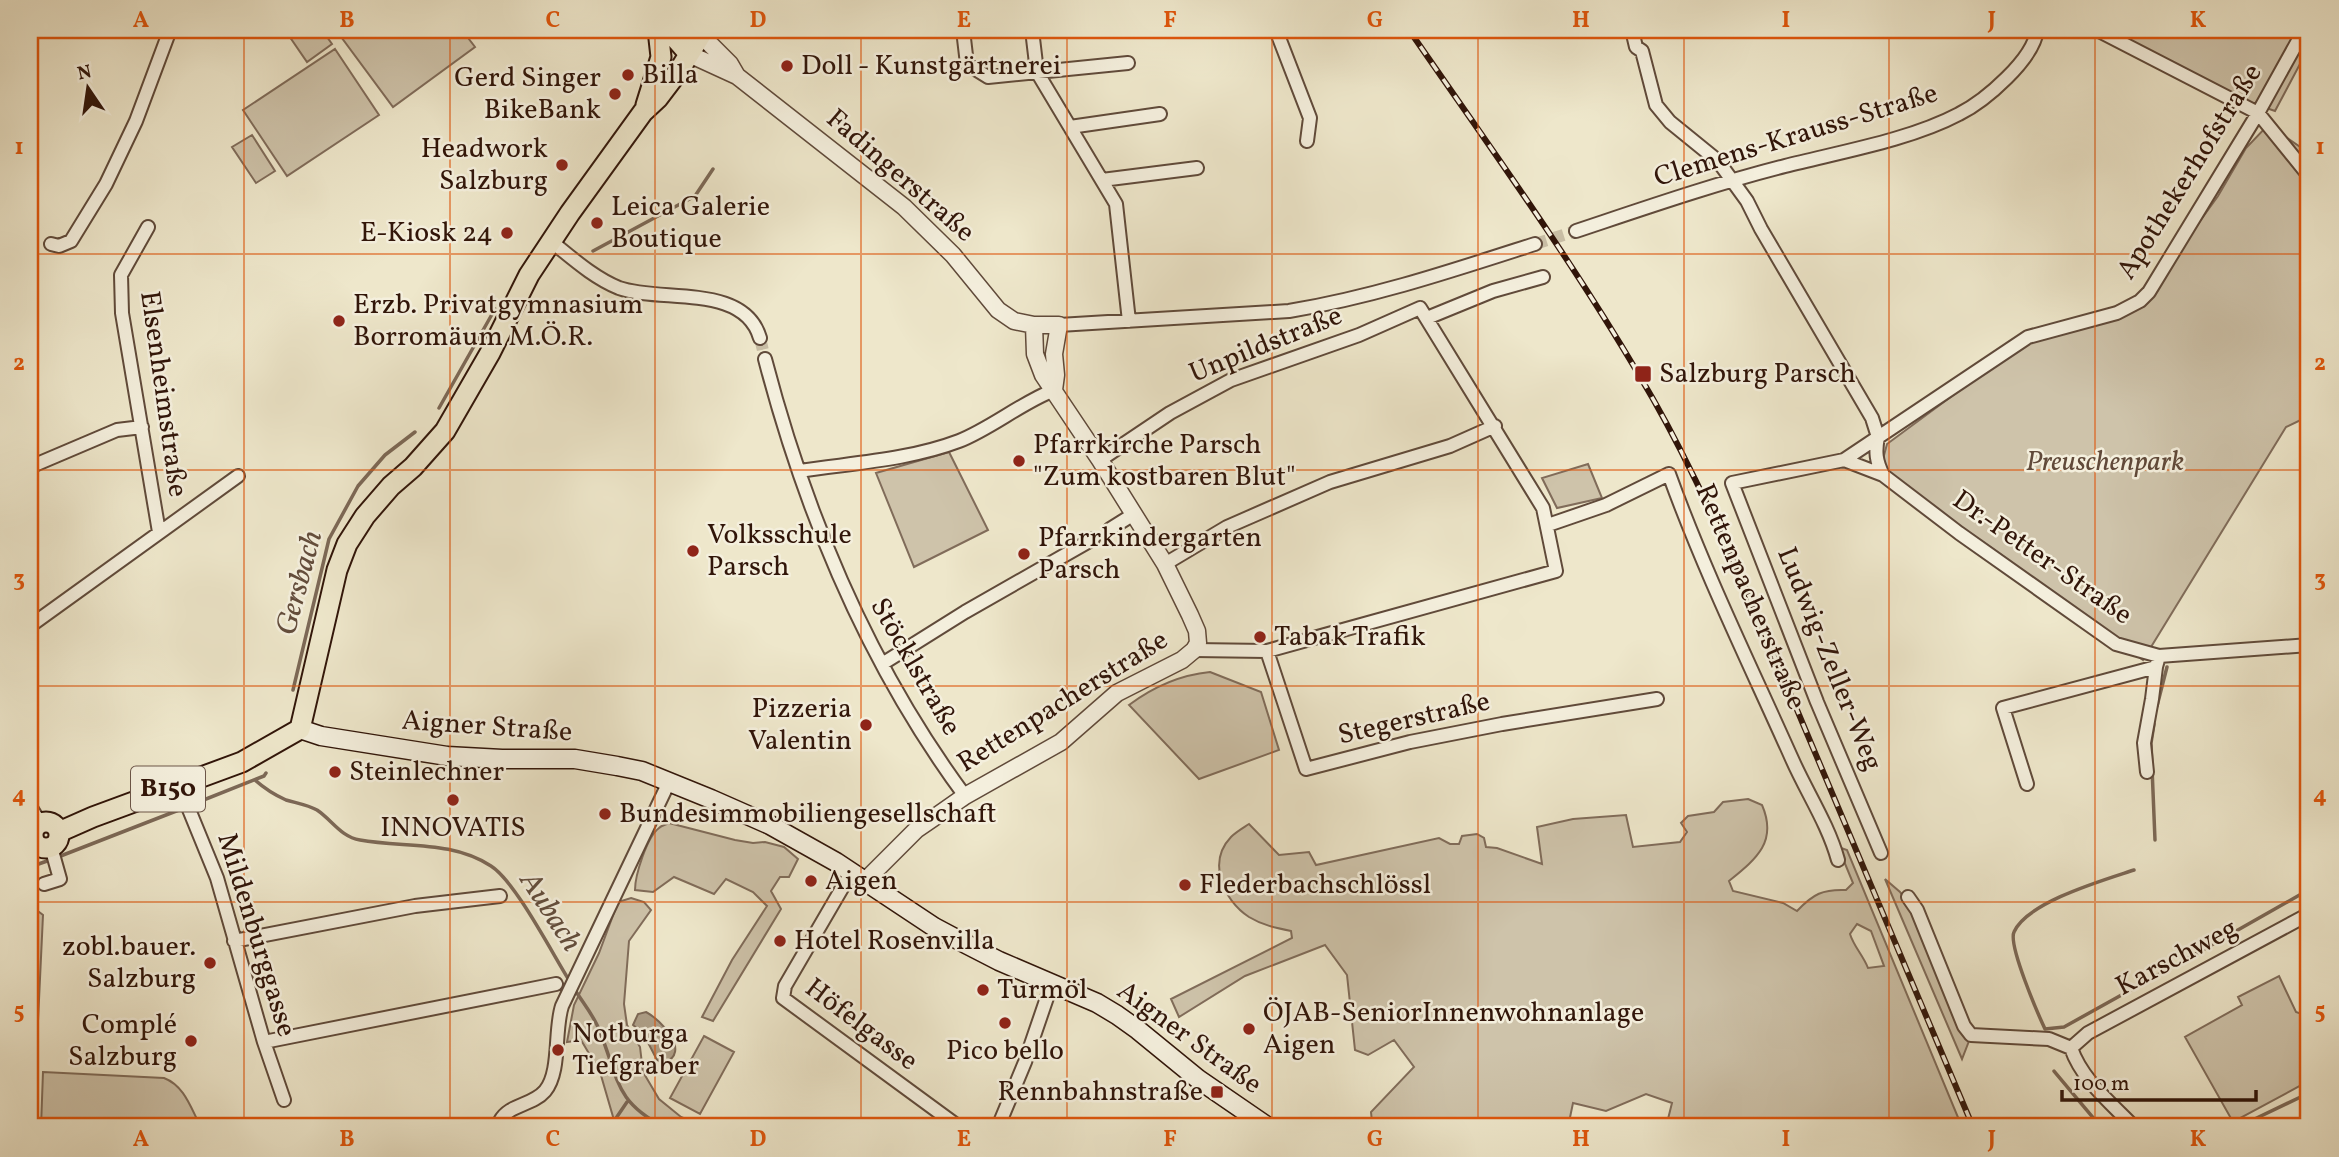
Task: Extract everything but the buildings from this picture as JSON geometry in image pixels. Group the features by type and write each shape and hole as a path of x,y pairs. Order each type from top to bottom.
{"main road":[{"path":"643,113 653,89 661,57 658,30"},
{"path":"668,30 689,54"},
{"path":"300,729 337,570 347,544 382,496 445,431 490,353 529,275 703,31"},
{"name":"Aigner Straße","path":"300,729 321,736 447,756 502,760 575,759 642,771 669,782 771,825 859,876 945,933 1117,1015 1198,1079 1268,1127"},
{"name":"B150","path":"55,849 242,762 300,729"},
{"path":"32,819 52,823 55,849"}],"street":[{"path":"51,244 60,246 71,241 106,184 136,121 170,30"},
{"path":"964,30 967,64 988,77 1128,63"},
{"path":"1032,30 1037,72 1116,204 1129,321"},
{"path":"1276,30 1310,118 1307,141"},
{"path":"1632,30 1636,47 1643,51 1656,105 1670,122 1710,154 1747,201 1773,251 1872,418 1878,438 1875,451 1877,464 1883,475"},
{"name":"Clemens-Krauss-Straße","path":"1576,230 1732,180 1930,127 1960,114 1988,95 2027,54 2037,30"},
{"path":"2097,30 2258,113 2309,176"},
{"name":"Apothekerhofstraße","path":"1844,460 2028,337 2117,313 2140,302 2258,113 2304,30"},
{"name":"Fadingerstraße","path":"703,31 737,76"},
{"name":"Fadingerstraße","path":"689,54 737,76 912,214 953,256 998,310 1014,321 1034,325"},
{"path":"1070,127 1160,114"},
{"path":"1102,180 1197,168"},
{"name":"Elsenheimstraße","path":"148,227 121,275 122,313 159,533"},
{"path":"551,242 584,268 620,288 711,300 742,312 756,325 760,338"},
{"path":"1194,650 1198,643 1197,631 1165,564 1038,364 1034,325 1059,326 1289,311 1353,299 1423,280 1535,244"},
{"path":"1424,313 1493,290 1544,277"},
{"name":"Rettenpacherstraße","path":"859,876 916,830 965,796 1061,742 1117,693 1182,660 1194,650 1267,651 1556,571 1543,508 1424,313"},
{"name":"Unpildstraße","path":"1100,460 1170,413 1223,384 1256,370 1424,313"},
{"path":"1054,390 1054,354 1059,326"},
{"name":"Stöcklstraße","path":"765,359 784,431 849,604 907,712 965,796"},
{"path":"800,471 915,453 960,440 1054,390"},
{"path":"1165,564 1227,527 1331,482 1450,446 1494,426"},
{"path":"30,467 117,430 142,427"},
{"name":"Dr.-Petter-Straße","path":"1844,460 1883,475 1959,533 2116,644 2157,661 2309,645"},
{"name":"Ludwig-Zeller-Weg","path":"1844,460 1732,483 1817,702 1881,853"},
{"name":"Rettenpacherstraße","path":"1548,525 1606,505 1669,474 1719,597 1803,784 1832,839 1838,860"},
{"name":"Elsenheimstraße","path":"30,626 238,476"},
{"path":"1110,529 1134,514"},
{"path":"882,664 965,612 1093,539"},
{"name":"Stegerstraße","path":"1267,651 1306,769 1410,742 1475,729 1657,699"},
{"path":"2027,784 2003,708 2157,661 2144,743 2147,772"},
{"path":"500,1121 510,1110 534,1099 547,1088 553,1069 556,1032 562,1006 669,782"},
{"name":"Mildenburggasse","path":"181,790 217,878 233,941 284,1100"},
{"path":"44,884 60,878 55,849"},
{"name":"Höfelgasse","path":"859,876 785,986 783,998 959,1127"},
{"path":"233,941 415,906 500,896"},
{"path":"1909,897 1917,910 1964,1026 1971,1035 2049,1039 2071,1048 2076,1063 2096,1089 2134,1127"},
{"name":"Karschweg","path":"2071,1048 2088,1033 2309,914"},
{"path":"998,1127 1026,1062 1052,983"},
{"path":"264,1042 556,984"}],"green space":[{"path":"285,30 322,30 332,44 307,62"},
{"path":"336,30 462,30 475,47 393,107"},
{"path":"2084,30 2309,30 2309,47 2275,111 2176,77"},
{"path":"335,49 379,115 287,176 243,110"},
{"name":"Preuschenpark","path":"2268,125 2309,153 2309,416 2286,427 2143,660 1996,551 1890,478 1882,463 1887,444 1956,393 1993,359 2149,292 2218,196 2246,148"},
{"path":"252,135 275,171 256,183 232,147"},
{"path":"949,452 988,530 914,567 876,473"},
{"path":"1588,464 1602,498 1557,508 1542,478"},
{"path":"1210,672 1261,692 1279,750 1199,779 1129,705 1167,683"},
{"path":"1748,799 1762,805 1766,818 1766,840 1762,849 1729,881 1733,891 1783,903 1797,911 1819,894 1831,890 1846,890 1853,883 1841,854 1841,848 1847,850 1962,1127 1666,1127 1672,1103 1646,1094 1606,1111 1573,1103 1568,1127 1390,1127 1372,1122 1371,1112 1414,1067 1394,1040 1368,1055 1355,1050 1347,975 1325,945 1245,976 1179,1017 1171,999 1292,938 1291,931 1259,922 1240,910 1221,880 1220,858 1224,847 1233,835 1249,824 1279,855 1309,852 1316,865 1439,838 1450,844 1459,844 1462,836 1477,834 1484,838 1486,847 1497,848 1542,864 1537,827 1573,819 1626,815 1633,847 1680,842 1687,832 1681,823 1688,816 1714,812 1723,802","holes":["1857,924 1871,931 1884,966 1868,968 1850,934"]},
{"path":"669,823 735,840 765,842 784,847 798,859 789,877 780,877 771,891 781,909 713,1021 702,1017 732,960 767,906 753,892 726,879 714,894 674,877 653,892 635,890 639,866 650,839 659,828"},
{"path":"1885,879 1900,892 1911,908 1961,1032 1969,1041 1962,1059"},
{"path":"631,898 644,902 651,910 629,941 624,1004 627,1025 640,1047 643,1072 659,1099 681,1117 705,1127 616,1127 600,1072 581,1040 567,1042 574,1005 599,953 618,902"},
{"path":"30,905 43,915 33,1127 30,1127"},
{"path":"2279,976 2296,1012 2304,1015 2309,1013 2309,1081 2233,1122 2185,1037 2242,1005 2238,997"},
{"path":"704,1036 734,1052 700,1114 670,1098"},
{"path":"43,1072 164,1078 182,1092 201,1127 41,1127"}],"shaded area":[{"path":"646,1012 666,1029 675,1044 672,1058 664,1063 657,1060 643,1033 633,1025 638,1014"}],"waterway":[{"name":"Gersbach","path":"593,251 695,196 713,169"},
{"name":"Gersbach","path":"439,408 495,309"},
{"name":"Gersbach","path":"293,690 329,539 358,486 385,455 415,432"},
{"path":"2157,706 2167,667"},
{"path":"2154,724 2151,743 2155,840"},
{"name":"Gersbach","path":"191,805 266,773"},
{"name":"Aubach","path":"255,780 286,800 317,810 353,838 444,848 476,858 491,866 501,874 522,902 569,980"},
{"name":"Gersbach","path":"58,857 184,808"},
{"name":"Gersbach","path":"30,867 50,860"},
{"path":"2134,870 2086,886 2050,902 2022,921 2014,932 2013,939 2025,980 2045,1029 2064,1027 2170,968"},
{"path":"2178,964 2303,893"},
{"name":"Aubach","path":"575,990 598,1026 615,1076 627,1098 636,1108 664,1127"},
{"path":"2054,1071 2101,1127"},
{"path":"2238,1127 2309,1093"},
{"name":"Aubach","path":"610,1127 627,1102"}],"tunnel":[{"path":"1535,244 1576,231"},
{"path":"760,338 765,359"}],"railway":[{"path":"1409,30 1584,287 1639,375 1682,453 1746,589 1973,1127"}],"place":[{"name":"Doll - Kunstgärtnerei","path":"787,66"},
{"name":"Billa","path":"628,75"},
{"name":"Gerd Singer BikeBank","path":"615,94"},
{"name":"Headwork Salzburg","path":"562,165"},
{"name":"Leica Galerie Boutique","path":"597,223"},
{"name":"E-Kiosk 24","path":"507,233"},
{"name":"Erzb. Privatgymnasium Borromäum M.Ö.R.","path":"339,321"},
{"name":"Salzburg Parsch","path":"1643,374"},
{"name":"Pfarrkirche Parsch \"Zum kostbaren Blut\"","path":"1019,461"},
{"name":"Volksschule Parsch","path":"693,551"},
{"name":"Pfarrkindergarten Parsch","path":"1024,554"},
{"name":"Tabak Trafik","path":"1260,637"},
{"name":"Pizzeria Valentin","path":"866,725"},
{"name":"Steinlechner","path":"335,772"},
{"name":"INNOVATIS","path":"453,800"},
{"name":"Bundesimmobiliengesellschaft","path":"605,814"},
{"name":"Aigen","path":"811,881"},
{"name":"Flederbachschlössl","path":"1185,885"},
{"name":"Hotel Rosenvilla","path":"780,941"},
{"name":"zobl.bauer. Salzburg","path":"210,963"},
{"name":"Turmöl","path":"983,990"},
{"name":"Pico bello","path":"1005,1023"},
{"name":"ÖJAB-SeniorInnenwohnanlage Aigen","path":"1249,1029"},
{"name":"Complé Salzburg","path":"191,1041"},
{"name":"Notburga Tiefgraber","path":"558,1050"},
{"name":"Rennbahnstraße","path":"1217,1092"}]}
